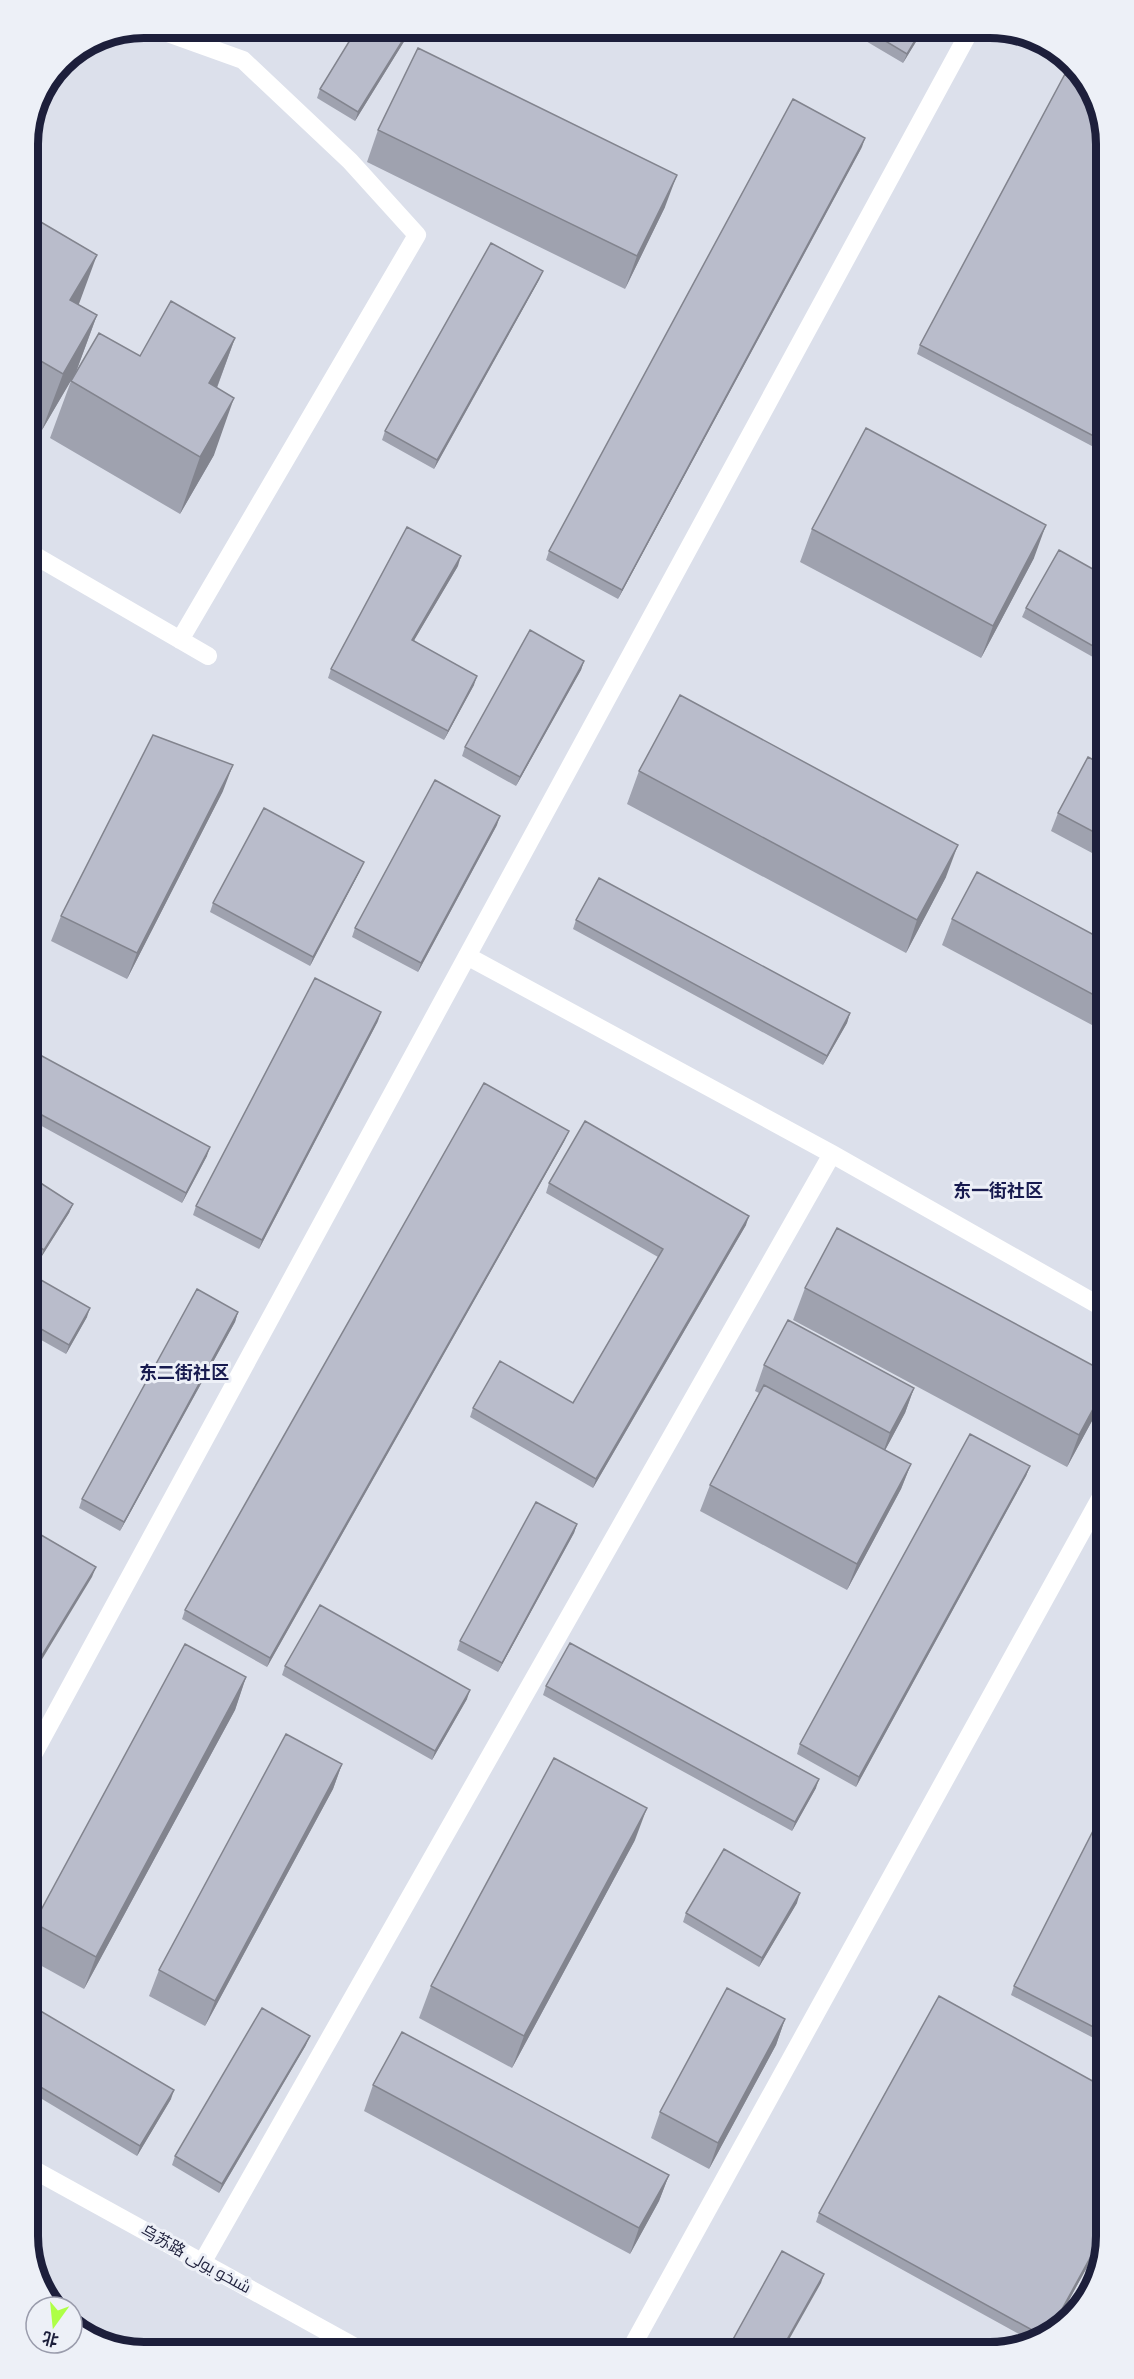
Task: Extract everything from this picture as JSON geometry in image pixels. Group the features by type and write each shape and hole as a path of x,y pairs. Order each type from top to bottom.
{"street":[{"path":"180,640 417,235 350,161 243,60 182,38"},
{"path":"38,1746 966,38"},
{"path":"38,557 208,656"},
{"path":"467,956 832,1154 1096,1304"},
{"path":"202,2263 832,1154"},
{"path":"635,2342 1096,1506"},
{"name":"乌苏路 شىخو يولى","path":"38,2172 344,2341"}],"building":[{"path":"351,38 404,38 358,112 320,89"},
{"path":"880,38 916,38 907,54"},
{"path":"418,48 677,175 637,256 378,130"},
{"path":"1065,74 1075,80 1093,116 1096,136 1096,437 920,345"},
{"path":"793,99 865,138 622,590 549,551"},
{"path":"38,220 97,255 70,300 97,315 63,374 38,359"},
{"path":"491,243 543,271 437,460 385,431"},
{"path":"171,301 235,338 209,383 234,398 200,457 71,381 99,333 140,356"},
{"path":"866,428 1046,525 993,626 812,529"},
{"path":"407,527 461,556 412,640 477,676 448,731 331,669"},
{"path":"1059,550 1096,571 1096,648 1026,608"},
{"path":"530,630 584,661 520,777 465,747"},
{"path":"680,695 958,845 917,920 639,771"},
{"path":"153,735 233,765 137,953 61,916"},
{"path":"1088,757 1096,761 1096,833 1058,813"},
{"path":"435,780 500,816 421,963 355,928"},
{"path":"264,808 364,862 313,957 213,903"},
{"path":"977,872 1096,936 1096,996 952,919"},
{"path":"599,878 850,1013 827,1056 576,920"},
{"path":"315,978 381,1012 262,1240 196,1206"},
{"path":"38,1054 210,1147 186,1193 38,1113"},
{"path":"484,1083 569,1131 270,1658 185,1610"},
{"path":"585,1121 749,1216 596,1479 473,1408 500,1361 573,1403 663,1249 549,1183"},
{"path":"39,1182 73,1204 44,1250 38,1246"},
{"path":"837,1228 1096,1367 1096,1403 1079,1435 805,1288"},
{"path":"38,1278 90,1308 69,1345 38,1327"},
{"path":"197,1289 238,1312 124,1522 82,1499"},
{"path":"788,1320 914,1388 890,1433 764,1365"},
{"path":"764,1385 911,1464 857,1564 710,1485"},
{"path":"970,1434 1030,1466 859,1777 800,1744"},
{"path":"536,1502 577,1524 502,1663 460,1641"},
{"path":"38,1533 96,1567 38,1662"},
{"path":"320,1605 470,1690 435,1751 285,1666"},
{"path":"570,1643 819,1779 795,1822 546,1686"},
{"path":"185,1644 246,1677 96,1957 38,1925 38,1916"},
{"path":"286,1734 342,1764 215,2001 159,1970"},
{"path":"554,1758 647,1808 524,2036 431,1986"},
{"path":"1096,1825 1096,2028 1014,1986"},
{"path":"724,1849 800,1893 762,1958 686,1913"},
{"path":"727,1988 785,2019 718,2143 660,2112"},
{"path":"939,1996 1096,2083 1096,2247 1058,2317 1044,2327 1035,2331 819,2213"},
{"path":"262,2008 310,2036 222,2184 175,2156"},
{"path":"38,2010 174,2090 140,2146 38,2086"},
{"path":"402,2032 669,2175 639,2228 373,2085"},
{"path":"782,2251 824,2274 786,2342 732,2342"}],"district":[{"name":"东一街社区","path":"998,1190"},
{"name":"东二街社区","path":"184,1372"}]}
